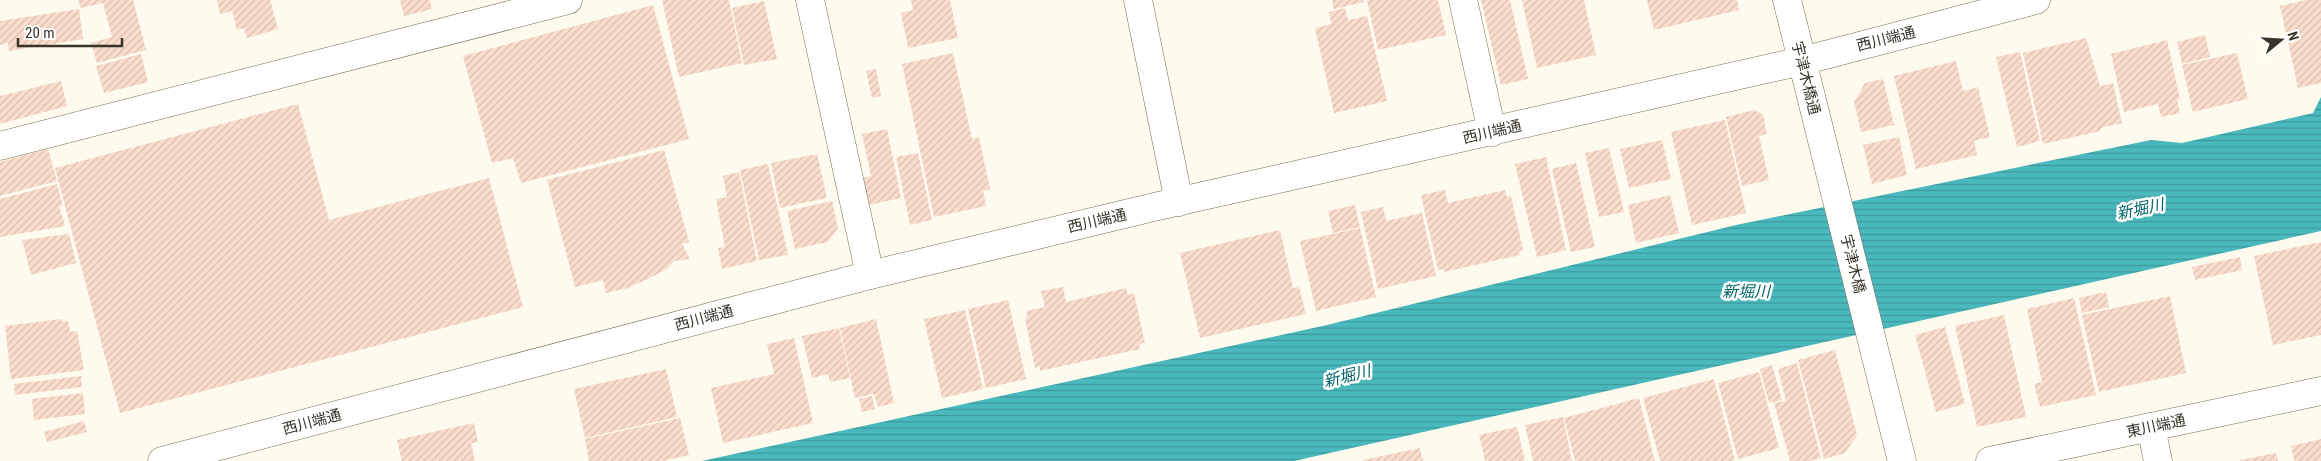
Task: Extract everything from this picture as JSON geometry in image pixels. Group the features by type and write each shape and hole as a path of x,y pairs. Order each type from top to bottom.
{"street":[{"path":"0,146 568,0"},
{"path":"810,0 870,275"},
{"path":"1138,0 1179,202"},
{"path":"1463,0 1492,132"},
{"name":"宇津木橋通","path":"1787,0 1826,156"},
{"name":"西川端通","path":"162,461 870,275 1179,202 1802,61 2036,0"},
{"name":"宇津木橋","path":"1826,156 1902,461"},
{"name":"東川端通","path":"1990,461 2321,391"},
{"path":"2151,427 2158,461"}],"water":[{"name":"新堀川","path":"2321,97 2321,231 1294,461 702,461 1327,325 1736,225 2151,140 2182,143 2313,113"}],"building":[{"path":"78,0 133,0 146,50 97,63 91,43 112,37 103,3 81,8"},
{"path":"217,0 270,0 278,29 247,38 244,28 237,30 232,11 220,14"},
{"path":"400,0 430,0 432,9 404,16"},
{"path":"662,0 729,0 742,63 679,77"},
{"path":"911,0 950,0 958,38 908,48 901,13 913,10"},
{"path":"1332,0 1363,0 1364,2 1334,9"},
{"path":"1367,0 1438,0 1446,35 1378,50"},
{"path":"1481,0 1510,0 1528,79 1501,85"},
{"path":"1522,0 1584,0 1596,55 1537,68"},
{"path":"1647,0 1737,0 1739,10 1654,30"},
{"path":"2306,0 2321,0 2321,83 2298,88 2280,6"},
{"path":"764,1 777,59 744,65 732,8"},
{"path":"653,5 689,139 521,183 513,158 492,163 463,56"},
{"path":"1345,8 1348,20 1367,16 1387,101 1334,113 1315,28 1331,24 1329,12"},
{"path":"79,9 83,39 9,51 8,43 0,45 0,21"},
{"path":"2205,35 2210,57 2182,64 2177,42"},
{"path":"2086,38 2100,86 2113,83 2122,123 2101,128 2101,131 2043,144 2023,53"},
{"path":"2167,40 2180,99 2177,99 2180,113 2161,117 2158,104 2124,112 2111,54"},
{"path":"2020,52 2040,141 2017,147 1996,57"},
{"path":"953,53 972,139 979,137 990,189 983,191 986,206 934,217 902,64"},
{"path":"2237,53 2248,99 2193,112 2182,65"},
{"path":"141,54 148,82 104,93 96,66"},
{"path":"1956,61 1963,91 1978,87 1990,137 1974,141 1977,155 1916,169 1894,76"},
{"path":"876,69 881,96 872,98 866,71"},
{"path":"1883,79 1894,125 1861,132 1854,102 1865,83"},
{"path":"61,81 67,106 0,124 0,96"},
{"path":"298,104 329,220 489,178 523,307 120,413 55,168"},
{"path":"1754,110 1763,115 1767,134 1759,136 1769,180 1742,186 1726,117"},
{"path":"1725,120 1746,213 1692,225 1671,132"},
{"path":"887,129 901,198 869,205 863,178 871,176 862,134"},
{"path":"1899,137 1907,175 1872,184 1863,145"},
{"path":"1662,140 1671,179 1629,188 1620,149"},
{"path":"1609,148 1624,212 1599,217 1585,153"},
{"path":"48,149 57,181 0,196 0,162"},
{"path":"664,150 689,242 682,244 690,259 674,261 667,269 628,288 606,293 603,280 575,287 547,180"},
{"path":"918,153 932,220 910,225 896,157"},
{"path":"817,154 827,198 780,208 771,163"},
{"path":"1546,157 1566,250 1537,257 1515,164"},
{"path":"1576,163 1595,247 1571,252 1552,169"},
{"path":"768,164 788,255 759,260 740,170"},
{"path":"739,172 757,261 722,269 718,248 725,247 716,199 727,197 723,176"},
{"path":"57,184 63,206 59,206 65,226 0,237 0,199"},
{"path":"1445,190 1448,203 1505,190 1507,197 1511,196 1523,250 1519,251 1520,255 1444,272 1444,269 1438,270 1421,195"},
{"path":"1670,195 1679,233 1636,243 1628,205"},
{"path":"832,201 838,228 828,242 795,249 787,211"},
{"path":"1355,205 1360,227 1333,233 1328,211"},
{"path":"1383,207 1386,221 1422,213 1436,276 1378,289 1361,212"},
{"path":"1360,228 1376,297 1316,311 1300,241"},
{"path":"1280,230 1293,288 1299,287 1306,314 1200,338 1180,253"},
{"path":"69,234 76,263 31,275 22,240"},
{"path":"2321,242 2321,335 2273,345 2254,256"},
{"path":"2240,257 2242,270 2195,280 2192,267"},
{"path":"1063,287 1066,302 1126,288 1128,295 1134,293 1145,343 1139,344 1140,349 1040,371 1039,366 1035,368 1025,318 1028,317 1026,311 1045,307 1041,291"},
{"path":"2106,292 2109,307 2082,313 2079,298"},
{"path":"2170,296 2186,373 2099,392 2082,315"},
{"path":"2074,298 2096,395 2040,407 2034,384 2042,382 2027,309"},
{"path":"1008,300 1026,379 986,388 968,309"},
{"path":"965,310 983,389 942,398 924,319"},
{"path":"2004,315 2026,417 1977,427 1955,326"},
{"path":"61,319 62,322 68,321 70,332 77,331 84,370 11,379 5,326"},
{"path":"876,319 894,403 878,407 874,394 855,398 840,328"},
{"path":"1945,327 1965,404 1936,412 1915,335"},
{"path":"839,328 850,378 830,382 828,374 812,378 802,336"},
{"path":"794,338 813,423 723,443 711,388 774,374 767,344"},
{"path":"1835,350 1857,435 1845,453 1824,459 1798,360"},
{"path":"1797,363 1821,458 1809,461 1790,461 1774,403 1786,401 1778,369"},
{"path":"1772,365 1782,400 1769,403 1760,369"},
{"path":"666,369 677,417 585,438 574,389"},
{"path":"1759,372 1779,448 1738,459 1718,383"},
{"path":"81,376 82,387 15,395 14,384"},
{"path":"1714,379 1735,461 1660,461 1643,398"},
{"path":"83,393 85,414 34,420 32,399"},
{"path":"872,396 875,409 862,412 859,399"},
{"path":"1639,398 1655,461 1575,461 1564,418"},
{"path":"1563,417 1572,461 1533,461 1525,425"},
{"path":"680,418 689,455 663,461 589,461 585,439"},
{"path":"84,421 87,432 47,442 44,432"},
{"path":"474,423 478,442 471,443 475,461 402,461 397,440"},
{"path":"1517,427 1525,461 1485,461 1479,435"},
{"path":"2321,439 2321,461 2294,461 2291,446"},
{"path":"1420,448 1423,461 1363,460"},
{"path":"2276,453 2278,461 2240,461 2240,460"}]}
